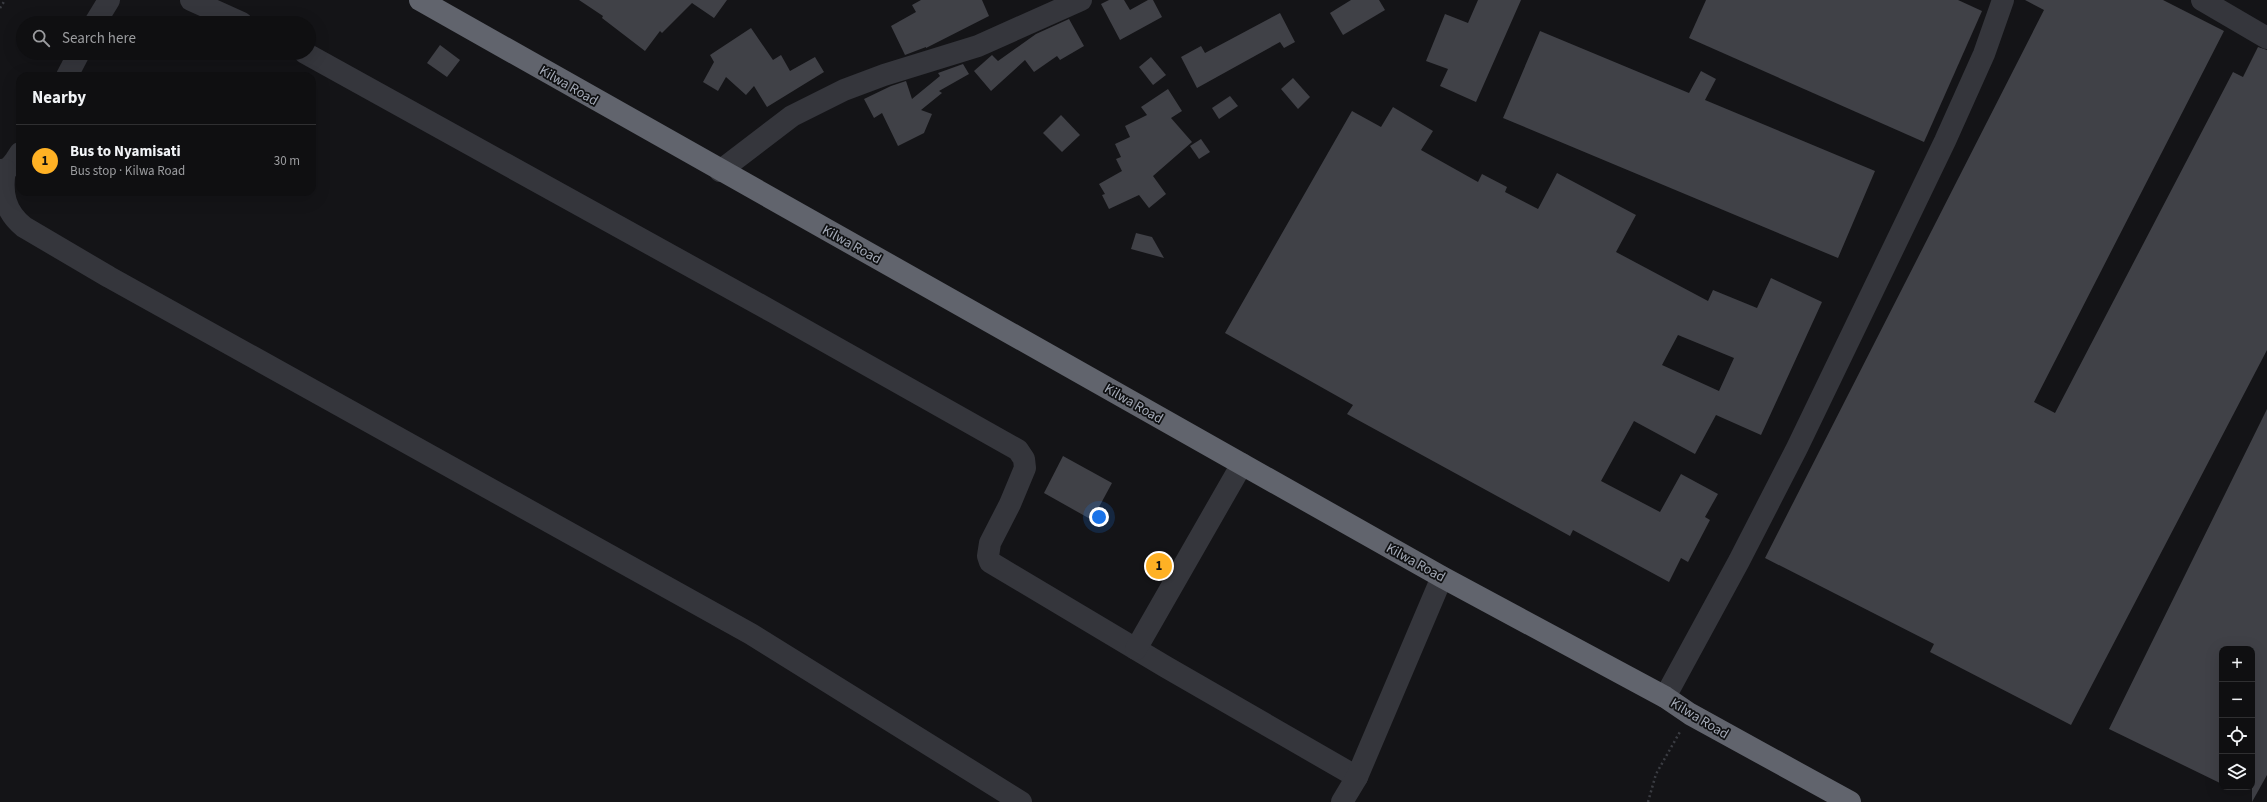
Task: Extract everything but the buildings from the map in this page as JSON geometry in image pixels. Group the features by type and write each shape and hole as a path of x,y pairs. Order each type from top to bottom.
{"highway":[{"name":"Kilwa Road","path":"420,0 720,171 1442,577 1665,697 1690,714 1850,802"}],"street":[{"path":"99,16 109,0"},
{"path":"191,0 226,16"},
{"path":"720,171 792,116 844,90 884,75 978,46 1081,0"},
{"path":"1665,697 1735,568 1800,441 1955,119 1984,54 2003,0"},
{"path":"2202,0 2267,38"},
{"path":"316,59 773,312 1018,450 1024,459 1025,468 1010,504 990,543 988,556 990,562 1136,649 1357,777"},
{"path":"69,72 75,60"},
{"path":"16,159 12,165 2,170 4,197 15,220 24,227 108,278 752,634 1021,802"},
{"path":"1136,649 1242,464"},
{"path":"1342,802 1357,777 1442,577"}],"path":[{"path":"0,8 5,0"},
{"path":"1648,802 1656,774 1690,714"}],"place":[{"name":"Bus to Nyamisati","path":"1159,566"}]}
